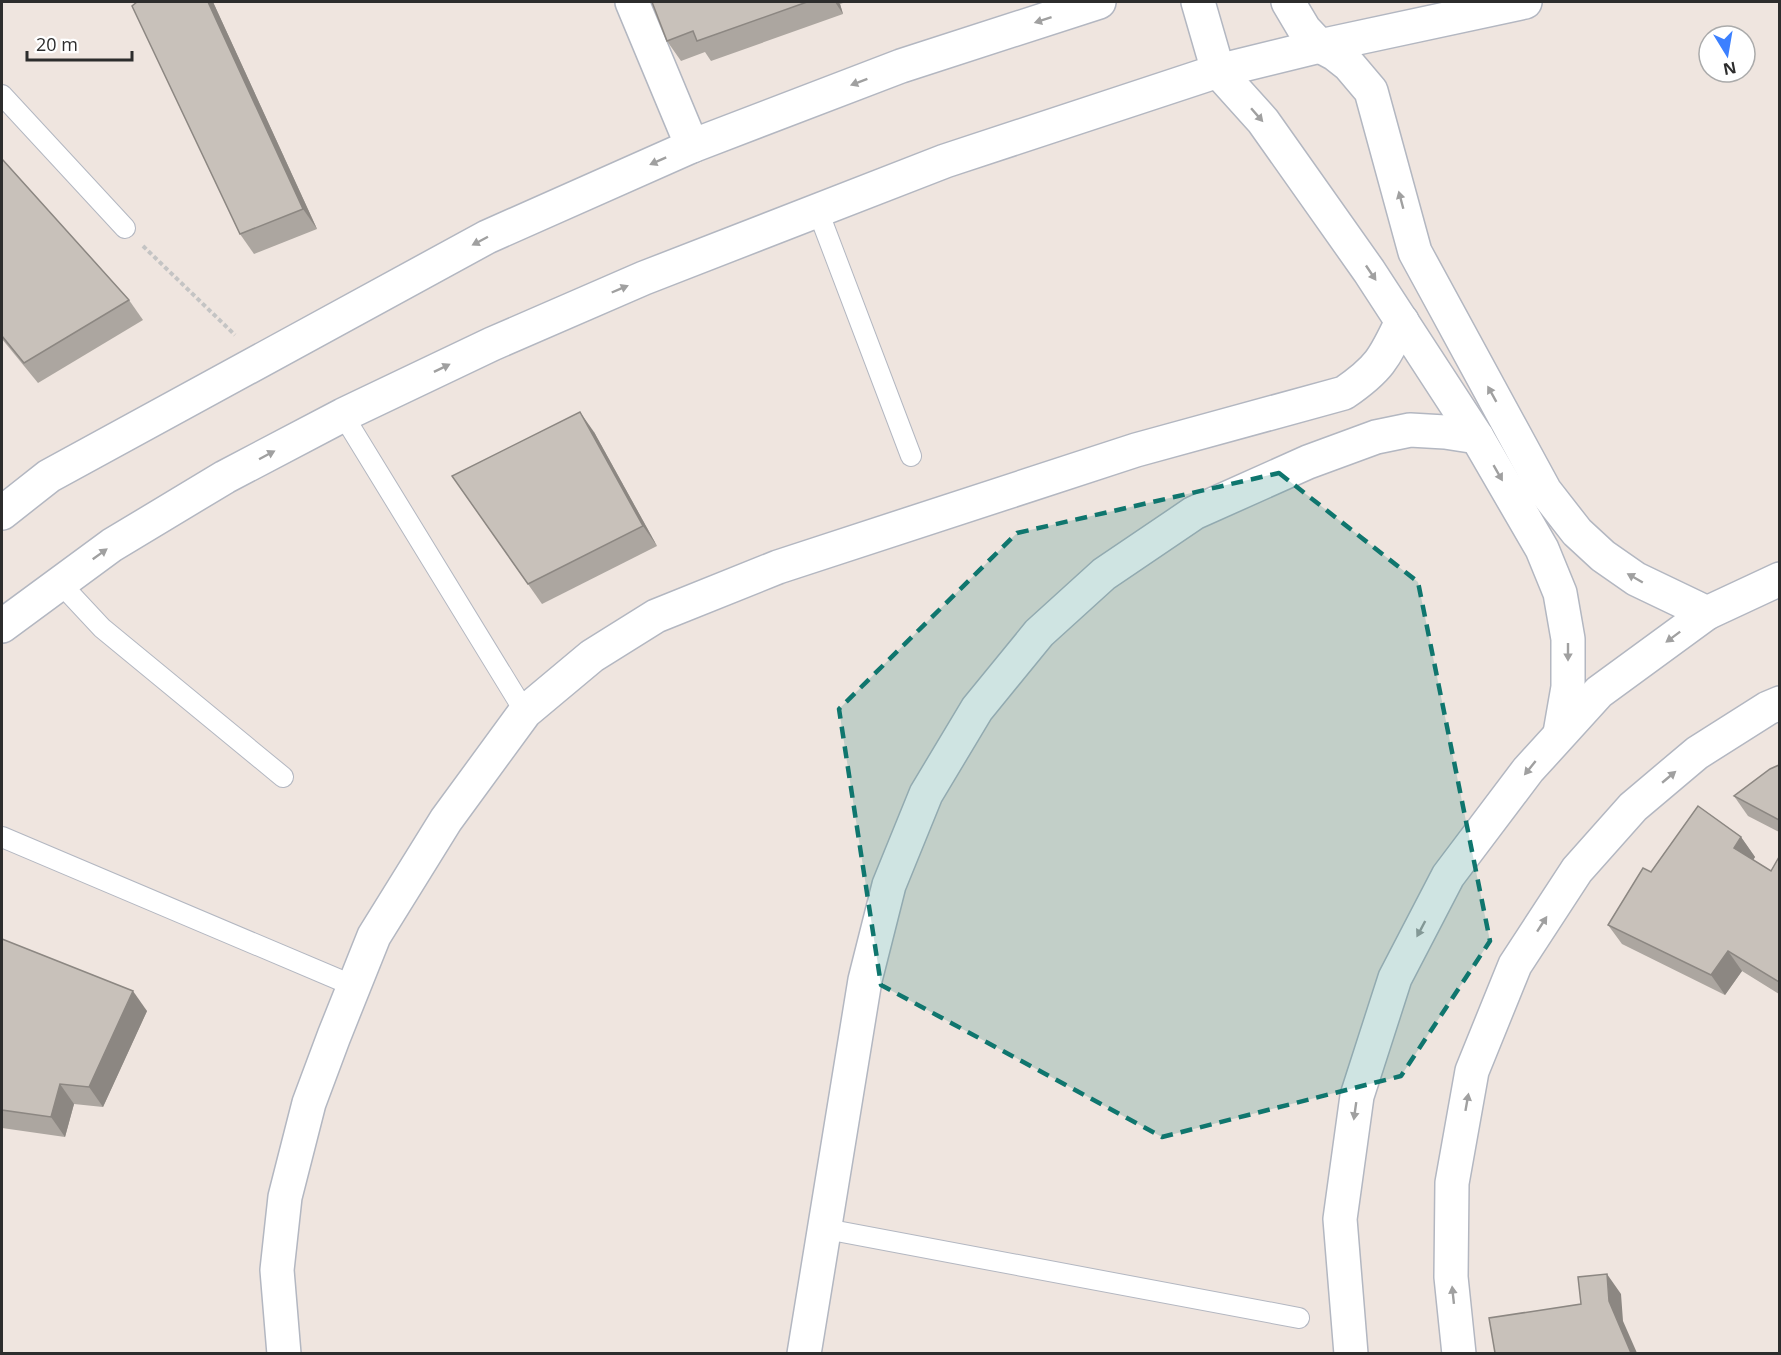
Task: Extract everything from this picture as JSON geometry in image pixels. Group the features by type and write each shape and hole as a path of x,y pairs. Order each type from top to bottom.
{"street":[{"path":"632,2 692,146"},
{"path":"2,513 49,476 487,237 692,146 901,66 1099,2"},
{"path":"1198,2 1218,71 1263,121 1334,220 1477,437 1542,549 1560,593 1568,639 1568,687 1560,733"},
{"path":"1288,2 1304,29 1320,46 1349,65 1371,91 1415,252 1545,491 1577,532 1603,556 1636,579 1707,613"},
{"path":"2,623 112,545 225,477 342,415 492,344 623,287 945,161 1218,71 1320,46 1525,2"},
{"path":"284,1353 277,1270 285,1197 309,1103 374,936 446,820 525,712 592,656 656,616 778,567 1136,450 1344,393 1370,375 1385,357 1402,321"},
{"path":"804,1353 865,980 889,885 926,794 977,709 1032,641 1104,574 1194,513 1308,462 1376,437 1410,430 1477,437"},
{"path":"1351,1353 1340,1219 1357,1096 1395,978 1448,876 1528,770 1599,692 1707,613 1779,579"},
{"path":"1459,1353 1451,1277 1452,1183 1472,1071 1515,965 1577,870 1633,807 1697,753 1779,703"}],"lane":[{"path":"2,95 125,228"},
{"path":"818,211 911,456"},
{"path":"342,415 525,712"},
{"path":"60,583 102,628 283,777"},
{"path":"2,837 354,986"},
{"path":"826,1229 1299,1318"}],"path":[{"path":"125,228 261,361"}],"highlighted area":[{"path":"1279,473 1418,582 1490,941 1401,1076 1162,1137 881,985 839,709 1017,533"}],"building":[{"path":"137,2 208,2 303,209 240,234 132,6"},
{"path":"652,2 807,2 697,41 693,31 667,41"},
{"path":"2,159 129,300 24,363 2,336"},
{"path":"580,412 643,526 528,584 452,476"},
{"path":"1779,765 1779,820 1734,796 1770,769"},
{"path":"1698,806 1741,837 1734,848 1771,871 1779,857 1779,982 1728,951 1711,975 1608,925 1643,868 1651,872"},
{"path":"2,939 133,991 89,1087 60,1084 51,1117 2,1110"},
{"path":"1607,1274 1609,1301 1631,1353 1495,1353 1489,1318 1581,1304 1578,1277"}]}
